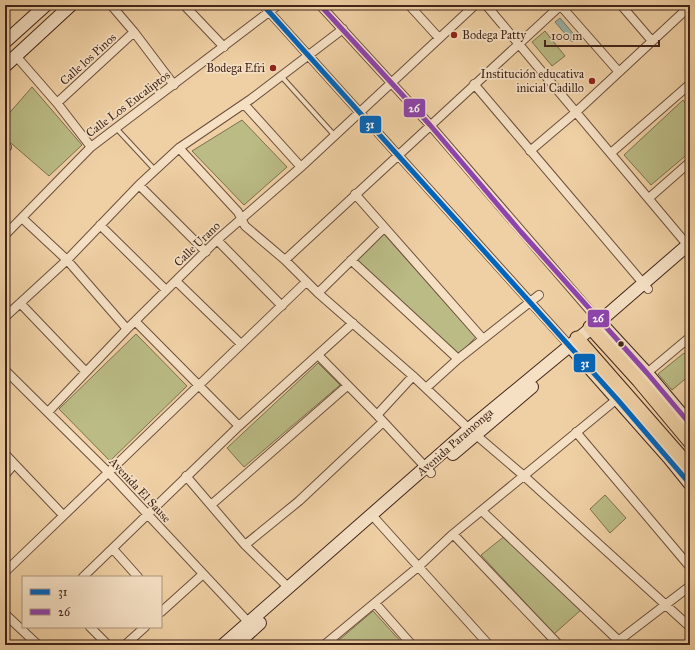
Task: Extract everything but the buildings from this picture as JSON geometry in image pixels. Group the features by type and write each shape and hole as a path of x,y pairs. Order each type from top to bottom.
{"main road":[{"path":"597,327 639,381 690,442"},
{"path":"575,344 690,467"}],"street":[{"path":"5,42 46,5"},
{"path":"5,66 71,5"},
{"path":"111,5 134,32 174,85"},
{"path":"184,5 224,47"},
{"path":"263,5 530,302 575,344 617,399 690,484"},
{"name":"Calle Los Eucaliptos","path":"5,235 91,146 174,85 278,5"},
{"path":"320,5 430,125 597,327 647,373 690,424"},
{"path":"409,5 439,38"},
{"name":"Calle Urano","path":"48,412 127,329 218,240 301,167 370,101 392,83 475,5"},
{"path":"486,5 689,247"},
{"path":"285,260 560,5 619,72"},
{"path":"621,5 652,41"},
{"path":"530,151 576,112 690,6"},
{"path":"5,317 67,260 139,185 179,148 244,104 343,29"},
{"name":"Calle los Pinos","path":"57,103 134,32"},
{"path":"16,56 57,103 91,146"},
{"path":"474,84 645,286"},
{"path":"611,153 690,84"},
{"path":"244,104 301,167"},
{"path":"179,148 238,212 245,226 285,260 318,293 413,376 472,432 524,476 690,627"},
{"path":"649,198 690,162"},
{"path":"139,185 206,252"},
{"path":"355,194 483,339"},
{"path":"22,218 67,260 127,329"},
{"path":"100,225 166,290"},
{"path":"318,293 384,228"},
{"path":"218,240 282,306"},
{"name":"Avenida Paramonga","path":"223,645 251,625 472,432 689,247"},
{"path":"351,260 458,359"},
{"path":"176,281 241,344"},
{"path":"5,572 306,282"},
{"path":"426,388 458,359 539,295"},
{"path":"20,303 86,372"},
{"path":"135,321 239,426"},
{"path":"84,576 239,426 353,323"},
{"path":"647,373 690,337"},
{"path":"318,355 377,415 428,471"},
{"name":"Avenida El Sause","path":"6,375 48,412 108,472 202,575 251,625"},
{"path":"377,415 413,376"},
{"path":"210,505 347,386"},
{"path":"324,645 334,642 375,603 418,567 453,534 617,399"},
{"path":"246,545 299,501 383,422"},
{"path":"576,432 690,567"},
{"path":"5,454 64,515"},
{"path":"5,474 14,464"},
{"path":"186,476 246,545 288,587"},
{"path":"482,511 616,643 690,586"},
{"path":"374,517 489,645"},
{"name":"Avenida Paramonga","path":"236,645 251,625 288,587 374,517"},
{"path":"453,534 559,645"},
{"path":"113,549 137,576"},
{"path":"163,608 202,575"},
{"path":"375,603 412,645"},
{"path":"5,614 38,645"},
{"path":"25,633 31,628"},
{"path":"91,628 108,645"},
{"path":"125,645 144,628"}],"lane":[{"path":"281,76 334,136"},
{"path":"115,128 155,170"}],"green space":[{"path":"545,31 565,56 552,66 532,42"},
{"path":"32,87 82,145 49,176 5,138 5,118"},
{"path":"683,100 690,110 690,152 651,185 624,155"},
{"path":"242,120 287,167 244,205 192,151"},
{"path":"383,233 476,337 458,355 356,260"},
{"path":"136,334 187,386 110,461 59,409"},
{"path":"684,353 690,360 690,375 672,390 658,374"},
{"path":"318,363 340,385 244,467 227,448"},
{"path":"605,495 626,518 610,533 590,509"},
{"path":"506,535 582,609 554,634 481,555"},
{"path":"373,611 404,645 343,645 339,640"}],"water":[{"path":"560,18 577,38 572,42 555,22"}],"transit line":[{"name":"31","path":"263,5 617,399 690,484"},
{"name":"26","path":"320,5 430,125 521,232 647,373 690,424"}],"place":[{"name":"Bodega Patty","path":"454,35"},
{"name":"Bodega Efri","path":"273,68"},
{"name":"Institución educativa inicial Cadillo","path":"592,81"}]}
